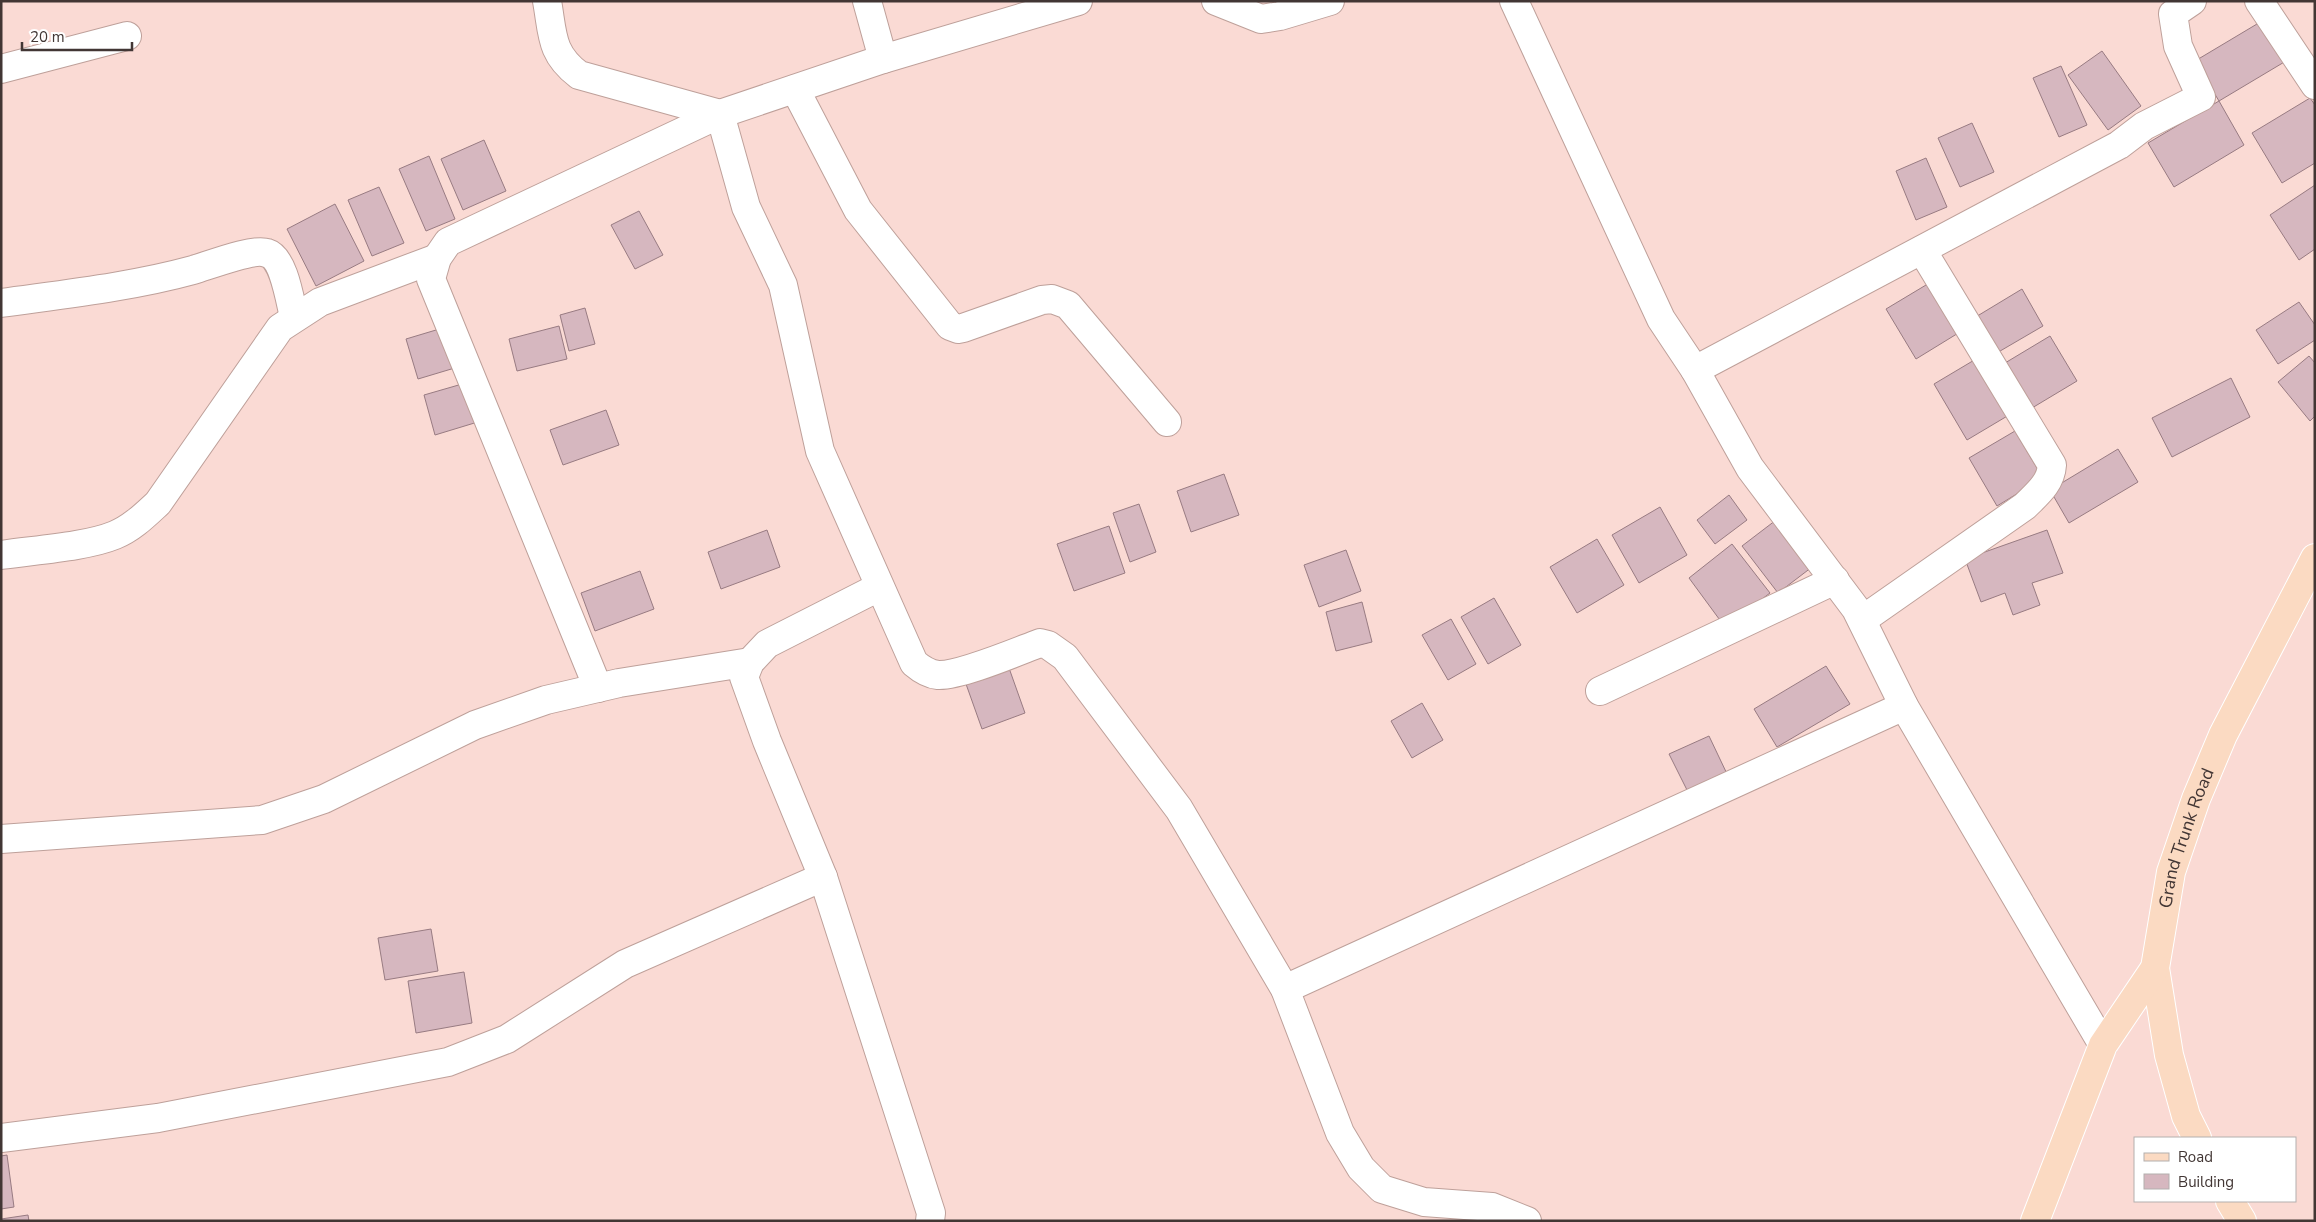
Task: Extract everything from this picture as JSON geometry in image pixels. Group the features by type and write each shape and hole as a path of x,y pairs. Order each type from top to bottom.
{"main road":[{"name":"Grand Trunk Road","path":"2196,1137 2186,1116 2169,1055 2155,968 2170,872 2196,799 2222,735 2315,558"},
{"path":"2035,1221 2103,1045 2155,968"},
{"path":"2231,1202 2242,1221"}],"street":[{"path":"547,1 556,50 564,64 579,75 720,114"},
{"path":"867,1 883,59"},
{"path":"598,688 431,279 437,258 448,242 720,114 883,59 1078,1"},
{"path":"1216,1 1261,19 1280,16 1330,1"},
{"path":"1514,1 1661,319 1695,370 1750,468 1862,620 1904,706 2103,1045"},
{"path":"1695,370 2118,146 2144,126 2201,97 2178,46 2173,14 2192,1"},
{"path":"2259,1 2315,85"},
{"path":"1,69 127,36"},
{"path":"795,89 858,210 950,326 958,329 963,328 1042,300 1052,299 1060,302 1068,306 1167,422"},
{"path":"720,114 746,207 783,285 820,451 914,663 923,671 938,675 955,673 1040,644 1048,645 1065,656 1179,809 1285,989 1340,1133 1361,1168 1382,1189 1424,1202 1492,1207 1527,1221"},
{"path":"1862,620 2025,506 2041,490 2051,476 2052,465 1922,250"},
{"path":"1,303 85,291 178,274 255,251 269,253 279,262 294,317"},
{"path":"1,555 93,541 115,535 139,522 158,502 280,328 294,317 320,302 437,258"},
{"path":"1600,691 1834,580"},
{"path":"879,587 768,644 750,662 744,677 767,741 822,877 931,1213 930,1221"},
{"path":"1,839 262,820 324,799 474,725 546,700 598,688 750,662"},
{"path":"1285,989 1904,706"},
{"path":"1,1138 158,1118 448,1062 507,1039 625,964 822,877"}],"building":[{"path":"2262,21 2286,61 2219,101 2195,61"},
{"path":"2102,51 2141,106 2108,130 2068,75"},
{"path":"2061,66 2087,125 2059,137 2033,78"},
{"path":"2310,98 2315,105 2315,163 2282,183 2252,133"},
{"path":"2219,101 2244,145 2174,187 2148,143"},
{"path":"1972,123 1994,172 1960,187 1938,138"},
{"path":"484,140 506,191 463,210 441,159"},
{"path":"429,156 455,219 426,231 399,169"},
{"path":"1926,158 1947,207 1916,220 1896,171"},
{"path":"2315,185 2315,249 2299,260 2270,215"},
{"path":"379,187 404,243 372,256 348,200"},
{"path":"335,204 364,261 316,286 287,229"},
{"path":"639,211 663,255 635,269 611,225"},
{"path":"1931,282 1960,332 1916,359 1886,309"},
{"path":"2022,289 2043,326 1995,354 1974,318"},
{"path":"2299,302 2315,325 2315,340 2278,364 2256,330"},
{"path":"585,308 595,344 569,351 560,315"},
{"path":"559,326 567,359 517,371 509,339"},
{"path":"446,327 458,367 418,379 406,339"},
{"path":"2050,336 2077,381 2027,411 2000,366"},
{"path":"2309,356 2315,363 2315,416 2310,421 2278,382"},
{"path":"1976,359 2009,415 1967,440 1934,384"},
{"path":"2231,378 2250,417 2172,457 2152,418"},
{"path":"469,382 481,421 435,435 424,395"},
{"path":"606,410 619,445 563,465 550,430"},
{"path":"2015,431 2043,478 1997,506 1969,458"},
{"path":"2118,449 2138,482 2069,523 2050,490"},
{"path":"1224,474 1239,515 1191,532 1177,491"},
{"path":"1729,495 1747,520 1715,544 1697,520"},
{"path":"1139,504 1156,552 1130,562 1113,513"},
{"path":"1660,507 1687,555 1639,583 1612,535"},
{"path":"1780,517 1816,564 1778,593 1742,546"},
{"path":"1109,526 1125,573 1074,591 1057,544"},
{"path":"767,530 780,567 721,589 708,552"},
{"path":"2047,530 2063,573 2032,583 2040,605 2013,615 2005,593 1981,602 1965,559"},
{"path":"1597,539 1624,585 1577,613 1550,567"},
{"path":"1732,544 1770,593 1725,627 1689,578"},
{"path":"1346,550 1361,591 1319,607 1304,565"},
{"path":"640,571 654,609 595,631 581,593"},
{"path":"1494,598 1521,645 1488,664 1461,617"},
{"path":"1362,602 1372,642 1336,651 1326,612"},
{"path":"1451,619 1476,664 1448,680 1422,635"},
{"path":"1826,666 1850,704 1777,747 1754,709"},
{"path":"1009,668 1025,713 982,729 966,684"},
{"path":"1422,703 1443,740 1412,758 1391,721"},
{"path":"1709,736 1728,776 1689,794 1669,754"},
{"path":"431,929 438,971 385,980 378,938"},
{"path":"464,972 472,1023 416,1033 408,981"},
{"path":"7,1155 14,1207 1,1209 1,1156"},
{"path":"28,1215 29,1221 1,1221 1,1219"}]}
